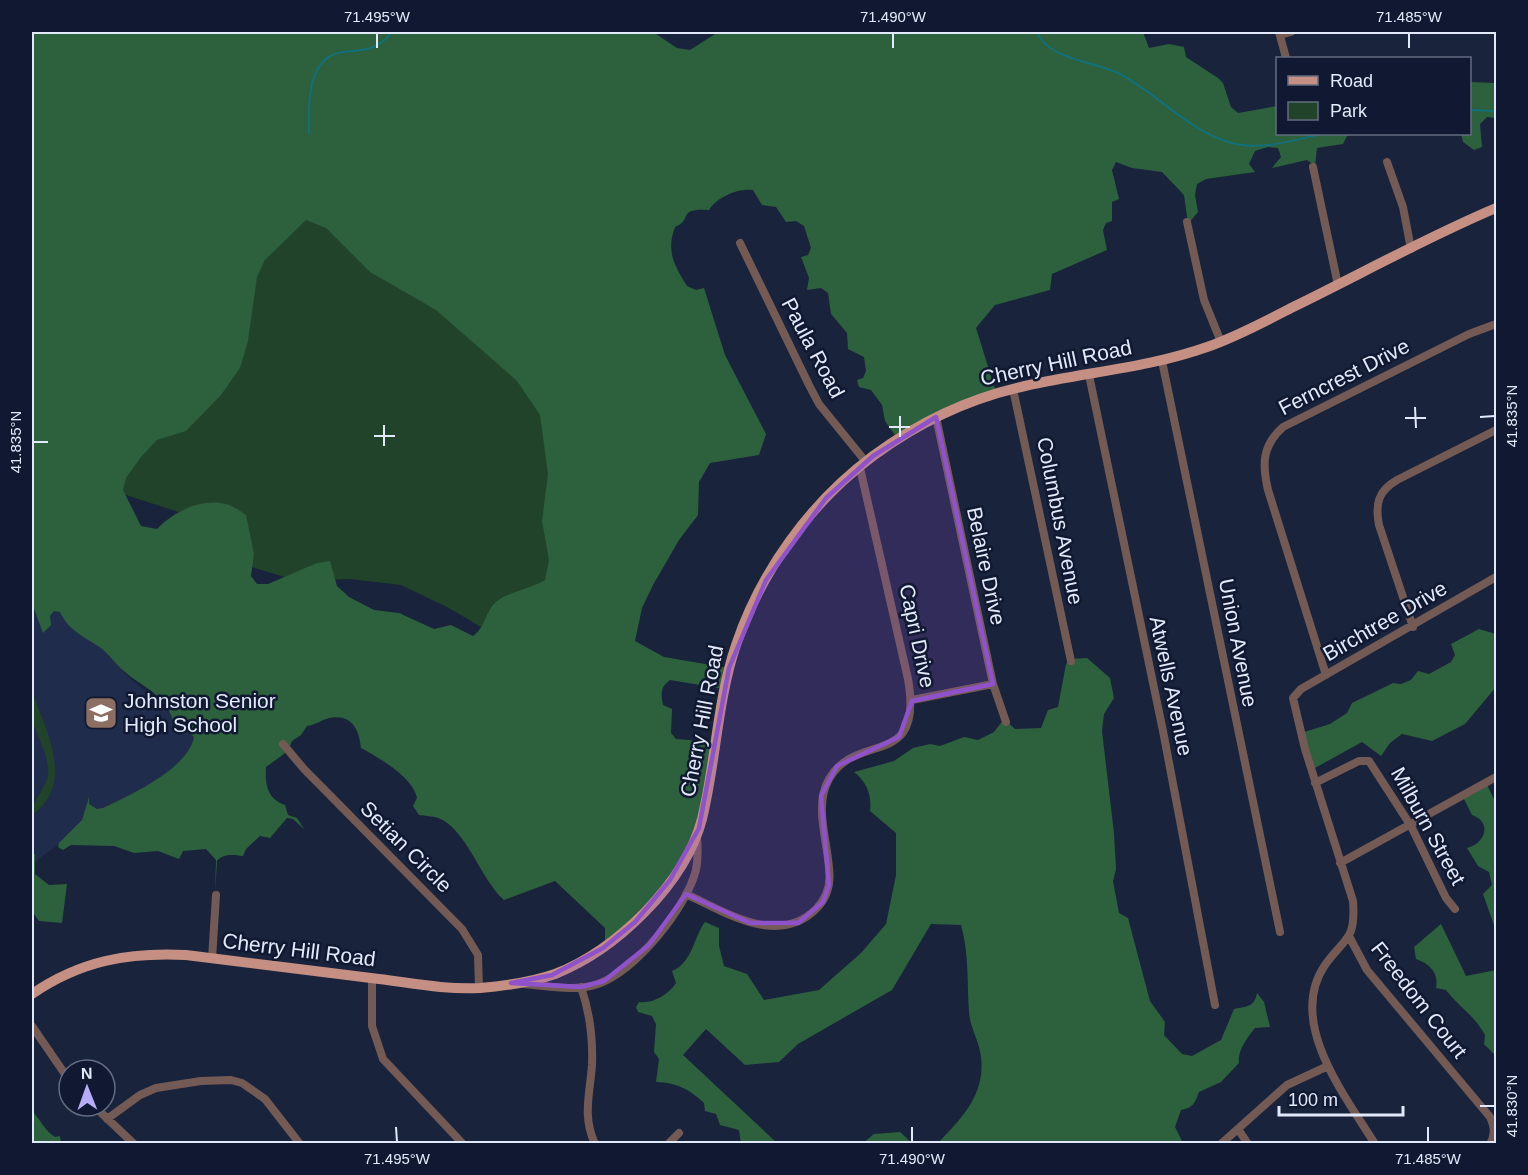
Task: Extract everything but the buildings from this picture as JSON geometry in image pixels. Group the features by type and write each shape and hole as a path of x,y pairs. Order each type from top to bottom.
{"main road":[{"name":"Cherry Hill Road","path":"32,994 81,966 111,958 149,953 438,987 479,988 552,975 613,941 635,922 665,888 696,834 712,774 729,668 745,621 766,580 797,531 826,498 863,465 936,417 968,402 1013,389 1162,361 1221,342 1411,249 1495,211"}],"street":[{"path":"1286,57 1279,33 1291,32"},
{"path":"1387,162 1403,207 1411,249"},
{"path":"1313,166 1338,285"},
{"path":"1187,222 1204,300 1221,342"},
{"name":"Paula Road","path":"740,243 819,404 863,465"},
{"name":"Ferncrest Drive","path":"1326,675 1268,490 1263,463 1266,448 1283,427 1469,334 1497,324"},
{"name":"Union Avenue","path":"1162,361 1280,932"},
{"name":"Atwells Avenue","path":"1089,375 1163,730 1215,1005"},
{"name":"Columbus Avenue","path":"1013,389 1071,661"},
{"name":"Belaire Drive","path":"936,417 993,684 1006,722"},
{"path":"1413,627 1379,525 1376,511 1379,497 1384,488 1397,480 1497,430"},
{"name":"Capri Drive","path":"686,894 750,923 782,926 798,923 809,916 823,902 829,885 821,796 827,781 837,766 845,760 888,746 899,737 908,722 912,700 863,465"},
{"name":"Birchtree Drive","path":"1293,698 1296,692 1497,577"},
{"path":"912,700 993,684"},
{"name":"Freedom Court","path":"1293,698 1315,783 1353,901 1350,938 1367,970 1490,1117 1494,1125 1494,1137 1490,1143"},
{"name":"Setian Circle","path":"283,744 304,769 462,929 478,955 479,988"},
{"name":"Milburn Street","path":"1315,783 1359,761 1369,760 1411,826 1446,898 1455,909"},
{"path":"1340,863 1497,777"},
{"path":"511,983 581,987 604,981 635,958 662,931 686,894 698,862 696,834"},
{"path":"212,959 216,895"},
{"name":"Freedom Court","path":"1350,938 1326,964 1314,990 1313,1016 1328,1066 1345,1099 1375,1143"},
{"path":"372,978 372,1026 383,1059 463,1143"},
{"path":"581,987 592,1029 592,1067 586,1112 595,1143"},
{"path":"32,1026 57,1062"},
{"path":"1221,1143 1287,1085 1328,1066"},
{"path":"134,1143 107,1119 140,1095 156,1088 201,1081 231,1080 242,1083 259,1094 300,1143"},
{"path":"1238,1129 1248,1143"},
{"path":"668,1143 679,1133"}],"highlighted area":[{"path":"936,417 993,684 912,701 899,737 837,766 821,796 829,885 823,902 798,923 750,923 686,894 649,945 604,981 581,987 511,983 552,975 603,948 635,922 670,880 699,828 729,668 766,580 826,498 873,456"}],"shaded area":[{"name":"Johnston Senior High School","path":"32,549 125,674 217,751 110,806 32,864"}],"green space":[{"path":"32,32 653,32 677,48 690,50 715,34 724,32 1143,32 1149,48 1169,44 1184,47 1186,57 1223,83 1231,107 1238,113 1276,106 1276,135 1350,135 1347,136 1343,144 1317,148 1315,166 1307,160 1272,168 1281,157 1278,148 1268,147 1255,151 1249,164 1255,172 1206,179 1197,184 1195,195 1198,212 1188,224 1184,195 1162,172 1132,168 1116,162 1112,170 1119,199 1112,202 1112,221 1106,223 1103,230 1107,250 1052,274 1050,290 995,305 976,328 996,392 895,435 885,421 882,405 871,390 859,387 857,380 863,378 866,371 864,357 848,349 847,333 831,314 828,293 821,288 807,290 809,278 801,257 808,255 811,248 804,226 796,221 786,222 776,207 762,205 753,190 747,190 722,197 709,210 689,212 684,221 675,227 671,251 678,271 687,286 696,290 704,288 725,355 766,434 759,455 710,463 699,482 698,515 679,540 642,608 635,641 664,657 729,668 724,689 670,680 663,688 663,705 672,709 671,733 676,739 716,742 703,816 674,875 605,945 605,928 555,881 504,900 457,832 438,818 419,815 413,806 417,798 409,783 394,769 361,748 356,729 343,718 329,718 307,726 301,735 292,741 288,751 266,767 267,785 271,795 285,805 288,815 297,818 304,829 293,819 287,818 270,838 260,836 246,849 243,856 229,855 220,858 217,861 215,894 216,860 206,849 183,851 179,859 158,851 134,853 114,846 71,845 63,850 58,847 59,843 82,820 89,797 89,804 97,809 103,808 156,780 181,760 194,737 182,725 173,721 170,712 160,698 132,678 102,649 68,625 60,612 54,611 50,616 51,625 43,633 32,603","holes":["306,220 326,228 370,272 436,310 517,381 540,415 548,474 542,521 549,560 545,580 497,601 490,609 481,628 473,636 451,625 434,629 399,613 374,610 349,597 337,586 330,561 317,563 268,584 257,584 251,576 254,554 246,515 228,505 206,503 179,512 157,529 141,526 123,490 126,478 157,440 186,431 221,395 240,368 248,341 257,277 265,260"]},
{"path":"1471,82 1496,83 1496,118 1487,117 1480,124 1482,147 1474,150 1463,142 1461,135 1471,135"},
{"path":"309,134 602,476 519,650 449,608 401,585 350,579 298,581 245,565 194,517 126,495 117,486"},
{"path":"1479,629 1496,634 1496,687 1465,724 1432,741 1402,734 1390,743 1381,756 1362,742 1313,769 1301,733 1330,724 1347,713 1352,703 1393,683 1401,684 1411,680 1418,671 1429,674 1451,662 1455,655 1451,644"},
{"path":"1087,658 1110,678 1114,698 1104,714 1102,731 1114,833 1116,869 1113,881 1119,913 1128,918 1150,1001 1165,1022 1164,1035 1182,1054 1192,1056 1221,1040 1234,1009 1252,1004 1257,993 1264,1002 1270,1027 1255,1028 1241,1049 1239,1063 1221,1082 1199,1092 1193,1104 1181,1110 1175,1127 1183,1143 938,1143 971,1103 977,1091 982,1066 970,1017 967,957 961,925 931,924 892,990 798,1044 779,1062 745,1065 706,1029 683,1055 777,1143 741,1144 739,1130 720,1125 716,1114 705,1111 704,1103 693,1094 677,1085 656,1082 659,1059 654,1052 656,1024 652,1016 638,1012 636,1007 639,1002 660,997 673,987 676,983 672,971 689,956 705,922 719,928 719,946 724,966 747,974 764,1000 819,990 861,953 886,924 896,875 896,833 870,811 868,790 854,772 894,761 913,748 930,744 940,746 964,737 978,740 994,732 1004,719 1015,729 1041,728 1048,710 1058,707 1066,664 1070,659"},
{"path":"32,691 50,740 55,773 53,788 45,802 32,815 34,804 47,779 48,766 31,716"},
{"path":"1487,785 1496,803 1496,931 1483,894 1492,885 1489,872 1478,866 1467,848 1479,842 1484,827 1478,818 1472,815 1463,797"},
{"path":"35,854 35,874 49,885 67,884 62,923 39,921 32,911 32,855"},
{"path":"1441,924 1466,976 1496,970 1496,1056 1484,1044 1485,1035 1477,1022 1446,990 1436,988 1435,974 1416,959 1414,947"},
{"path":"32,1111 51,1134 55,1137 60,1136 61,1143 32,1143"},
{"path":"900,1132 912,1143 863,1143 874,1134"}],"waterway":[{"path":"309,134 312,85 322,63 331,56 343,52 376,46 392,32"},
{"path":"1037,32 1051,49 1073,59 1120,74 1191,124 1221,140 1258,146 1279,144 1318,135"},
{"path":"1471,110 1496,111"}],"place":[{"name":"Johnston Senior High School","path":"101,713"}]}
